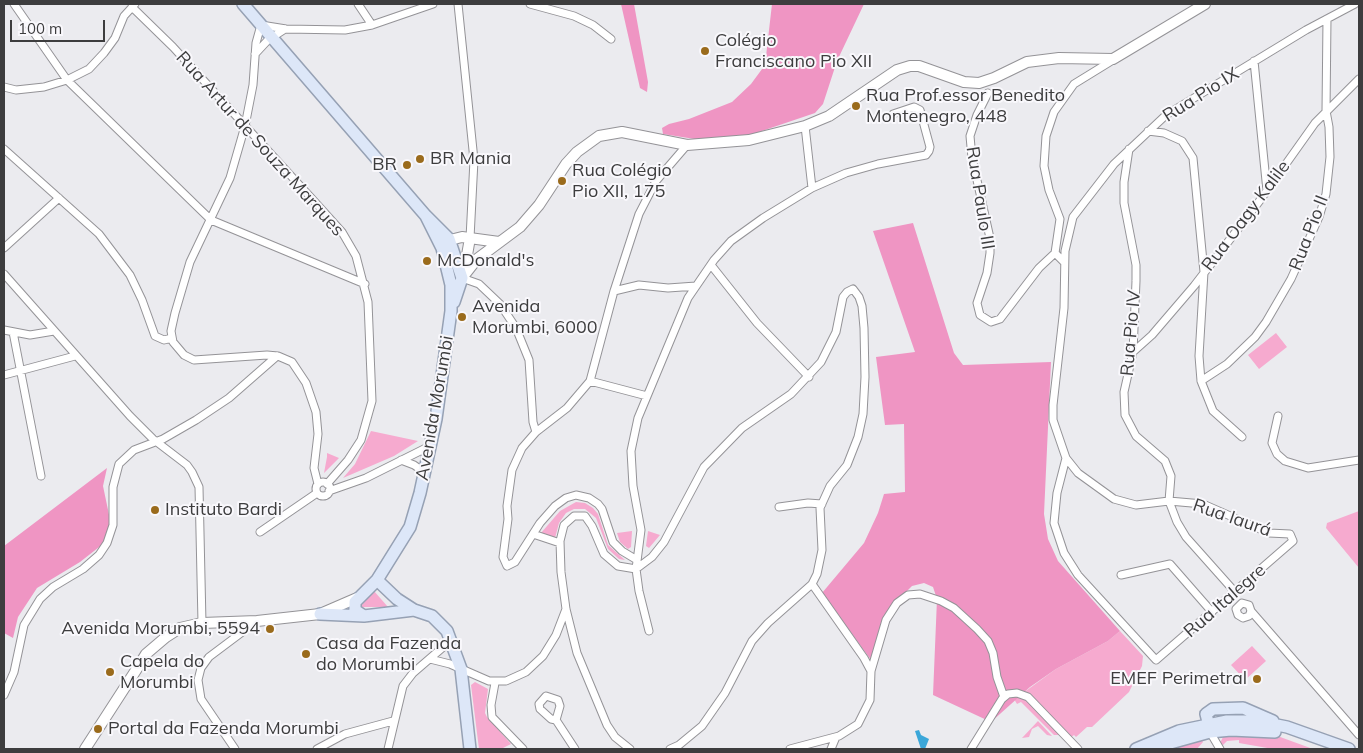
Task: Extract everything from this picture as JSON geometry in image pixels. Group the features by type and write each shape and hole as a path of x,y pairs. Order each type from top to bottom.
{"main road":[{"name":"Avenida Morumbi","path":"244,4 426,216 444,243 450,275 451,311 436,419 424,472 410,527 377,580 357,598"},
{"path":"444,243 453,272 462,278"},
{"name":"Avenida Morumbi","path":"451,311 462,278"},
{"path":"377,580 399,600 414,610"},
{"path":"357,598 355,610 364,616"},
{"path":"394,612 399,600"},
{"path":"320,614 364,616 414,610 424,612 441,623 450,637 461,669 470,749"},
{"path":"1209,728 1208,711 1230,707 1254,711 1287,727 1349,749"},
{"path":"1152,749 1209,728"},
{"path":"1136,749 1179,731 1209,728 1269,731 1289,735 1327,749"}],"street":[{"path":"14,4 67,80 211,220 365,284"},
{"path":"358,4 372,25"},
{"path":"317,493 318,484 314,468 318,424 314,401 306,383 292,362 277,356 194,360 179,350 172,338 171,331 190,262 230,178 245,126 261,25 286,29 345,30 372,25 433,4"},
{"path":"458,4 474,160 470,238 462,278"},
{"path":"530,4 574,16 593,25 611,39"},
{"path":"1064,262 1054,253 1060,218 1048,190 1044,166 1046,136 1054,112 1074,84 1205,4"},
{"name":"Rua Pio IX","path":"1066,458 1053,420 1053,405 1064,308 1064,262 1068,232 1073,217 1129,148 1148,130 1189,99 1355,4"},
{"path":"4,87 16,90 44,87 67,80 89,69 115,38 124,16 132,6"},
{"name":"Rua Artur de Souza Marques","path":"132,6 342,232 356,256 365,284 372,401 366,430 361,440 328,487"},
{"name":"Rua Pio II","path":"1201,381 1227,364 1255,337 1275,308 1301,260 1326,194 1330,141 1326,111 1326,19"},
{"path":"255,55 272,37 286,29"},
{"path":"462,278 477,259 520,227 530,217 566,164 577,152 599,136 622,132 687,145 749,140 805,126 844,108 897,70 910,66 919,66 964,82 979,83 1027,62 1059,58 1113,59"},
{"path":"1254,61 1267,191"},
{"name":"Rua Oagy Kalile","path":"1133,352 1152,335 1204,272 1267,191 1315,123 1359,79"},
{"name":"Rua Paulo III","path":"988,93 977,115 970,136 972,158 990,238 987,273 977,303 980,315 991,322 1000,319 1039,268 1054,253"},
{"path":"649,632 639,591 636,569 641,530 633,486 632,450 635,428 681,314 710,264 731,241 770,213 812,188 846,173 929,152 930,147 920,110 914,107 893,114"},
{"path":"805,126 812,188"},
{"path":"1148,130 1177,138 1191,152 1198,190 1204,272 1199,356 1201,381 1213,412 1242,438"},
{"path":"637,560 617,547 602,509 594,501 584,496 571,496 561,501 540,523 515,562 509,566 505,564 502,557 512,470 522,448 536,432 567,408 590,381 614,291 646,198 656,181 687,145"},
{"name":"Rua Pio IV","path":"1129,148 1124,189 1126,214 1136,265 1133,352 1124,392 1125,415 1136,436 1165,461 1171,476 1170,501"},
{"path":"4,150 93,227 123,264 142,300 155,336 159,339 172,338"},
{"path":"4,248 60,198"},
{"path":"1060,218 1067,220 1073,217"},
{"path":"444,243 470,238 499,242"},
{"path":"710,264 758,323 809,377"},
{"path":"4,274 75,356 156,442 187,465 199,487 202,623"},
{"path":"462,278 480,284 500,304 516,328 529,360 532,381 532,422 536,432"},
{"path":"614,291 639,285 668,288 696,286"},
{"path":"636,569 660,548 697,478 723,446 742,428 790,394 809,377 827,352 839,322 844,297 846,292 852,289 859,297 862,306 864,328 865,377 863,414 858,437 847,465 830,486 822,504 822,550 819,568 812,584 758,633 711,714 694,733 670,749"},
{"path":"4,330 30,335 54,331"},
{"path":"13,332 42,476"},
{"path":"4,375 75,356"},
{"path":"4,695 19,657 24,625 40,599 53,588 84,569 99,555 107,542 113,525 113,487 119,464 134,450 156,442 196,420 229,398 277,356"},
{"path":"590,381 647,396"},
{"path":"1278,416 1272,443 1277,454 1285,461 1308,468 1359,460"},
{"path":"328,487 366,478 430,446"},
{"name":"Rua Iaurá","path":"1066,458 1078,472 1114,499 1136,506 1170,501 1203,504 1263,531 1290,534 1293,538"},
{"name":"Rua Italegre","path":"1066,458 1053,517 1055,531 1078,575 1154,659 1159,659 1286,547 1293,538"},
{"path":"401,460 414,465 424,472"},
{"path":"318,484 323,482 328,487"},
{"path":"260,532 317,493 325,495 328,487"},
{"path":"1170,501 1177,522 1186,537 1235,592"},
{"path":"779,507 808,503 822,504"},
{"path":"630,749 611,731 592,695 577,653 566,609 560,543 567,521 580,514 590,523 596,539 608,559 618,566 636,569"},
{"path":"533,534 560,543"},
{"path":"1122,575 1170,564 1212,612"},
{"path":"812,584 864,658 871,671"},
{"path":"790,749 820,746 858,724 866,712 870,700 871,671 883,627 897,603 913,594 927,595 941,601 964,616 988,641 993,653 997,677 1004,697"},
{"name":"Avenida Morumbi","path":"85,749 146,654 180,628 202,623 257,621 320,614 357,598"},
{"path":"430,659 445,662 495,683 515,677 536,663 556,636 566,609"},
{"path":"1251,610 1359,734"},
{"path":"235,749 201,699 198,680 201,668 209,656 257,621"},
{"path":"388,749 403,686 450,637"},
{"path":"495,683 491,705 492,717 522,749"},
{"path":"971,749 1004,697 1017,693 1028,697 1078,749"},
{"path":"556,720 575,749"},
{"path":"317,749 345,734 394,721"},
{"path":"1209,728 1220,749"},
{"path":"831,749 836,737"}],"shaded area":[{"path":"621,4 634,4 648,82 647,92 640,88"},
{"path":"772,4 864,4 837,61 823,104 815,113 753,134 721,140 701,140 663,134 662,128 669,124 689,119 732,102 751,84 765,65"},
{"path":"913,223 954,353 963,365 1051,362 1044,514 1048,539 1058,561 1120,631 1108,641 1056,669 1030,687 991,722 933,695 937,599 933,587 924,583 912,586 896,602 880,628 871,660 822,593 864,543 878,513 884,494 905,492 904,424 885,425 876,357 915,352 873,231"},
{"path":"1276,333 1287,347 1259,369 1248,355"},
{"path":"371,431 418,441 394,456 343,478 355,464"},
{"path":"327,453 339,458 324,473 327,457"},
{"path":"107,468 103,486 112,529 103,544 80,562 37,588 18,617 13,638 4,633 4,546"},
{"path":"576,502 585,503 593,508 598,514 608,545 625,560 619,559 608,549 596,518 585,509 574,509 566,513 559,523 555,538 541,533 560,511"},
{"path":"1359,511 1359,568 1326,528 1327,523"},
{"path":"632,531 631,547 628,549 620,542 617,533"},
{"path":"648,531 660,535 649,548 646,546"},
{"path":"374,591 388,607 360,607"},
{"path":"1120,631 1143,656 1142,666 1129,692 1092,727 1087,727 1076,737 1074,735 1070,738 1023,693 1056,669 1108,641"},
{"path":"1252,646 1266,661 1245,680 1231,665"},
{"path":"475,682 488,689 485,713 511,744 501,749 479,749 471,685"},
{"path":"1016,697 1026,700 1060,735 1054,735 1021,702 1017,704 1014,699"},
{"path":"1038,721 1052,736 1047,735 1038,726 1032,729 1029,737 1022,738"},
{"path":"1272,734 1313,749 1273,749 1239,743 1239,740 1227,741 1223,745 1220,743 1224,735"},
{"path":"1201,739 1203,742 1197,749 1165,749"}],"water":[{"path":"919,730 921,735 929,739 925,749 921,749 915,731"}],"place":[{"name":"Colégio Franciscano Pio XII","path":"705,51"},
{"name":"Rua Prof.essor Benedito Montenegro, 448","path":"856,106"},
{"name":"BR Mania","path":"420,159"},
{"name":"BR","path":"407,165"},
{"name":"Rua Colégio Pio XII, 175","path":"562,181"},
{"name":"McDonald's","path":"427,261"},
{"name":"Avenida Morumbi, 6000","path":"462,317"},
{"name":"Instituto Bardi","path":"155,510"},
{"name":"Avenida Morumbi, 5594","path":"270,629"},
{"name":"Casa da Fazenda do Morumbi","path":"306,654"},
{"name":"Capela do Morumbi","path":"110,672"},
{"name":"EMEF Perimetral","path":"1257,679"},
{"name":"Portal da Fazenda Morumbi","path":"98,729"}]}
